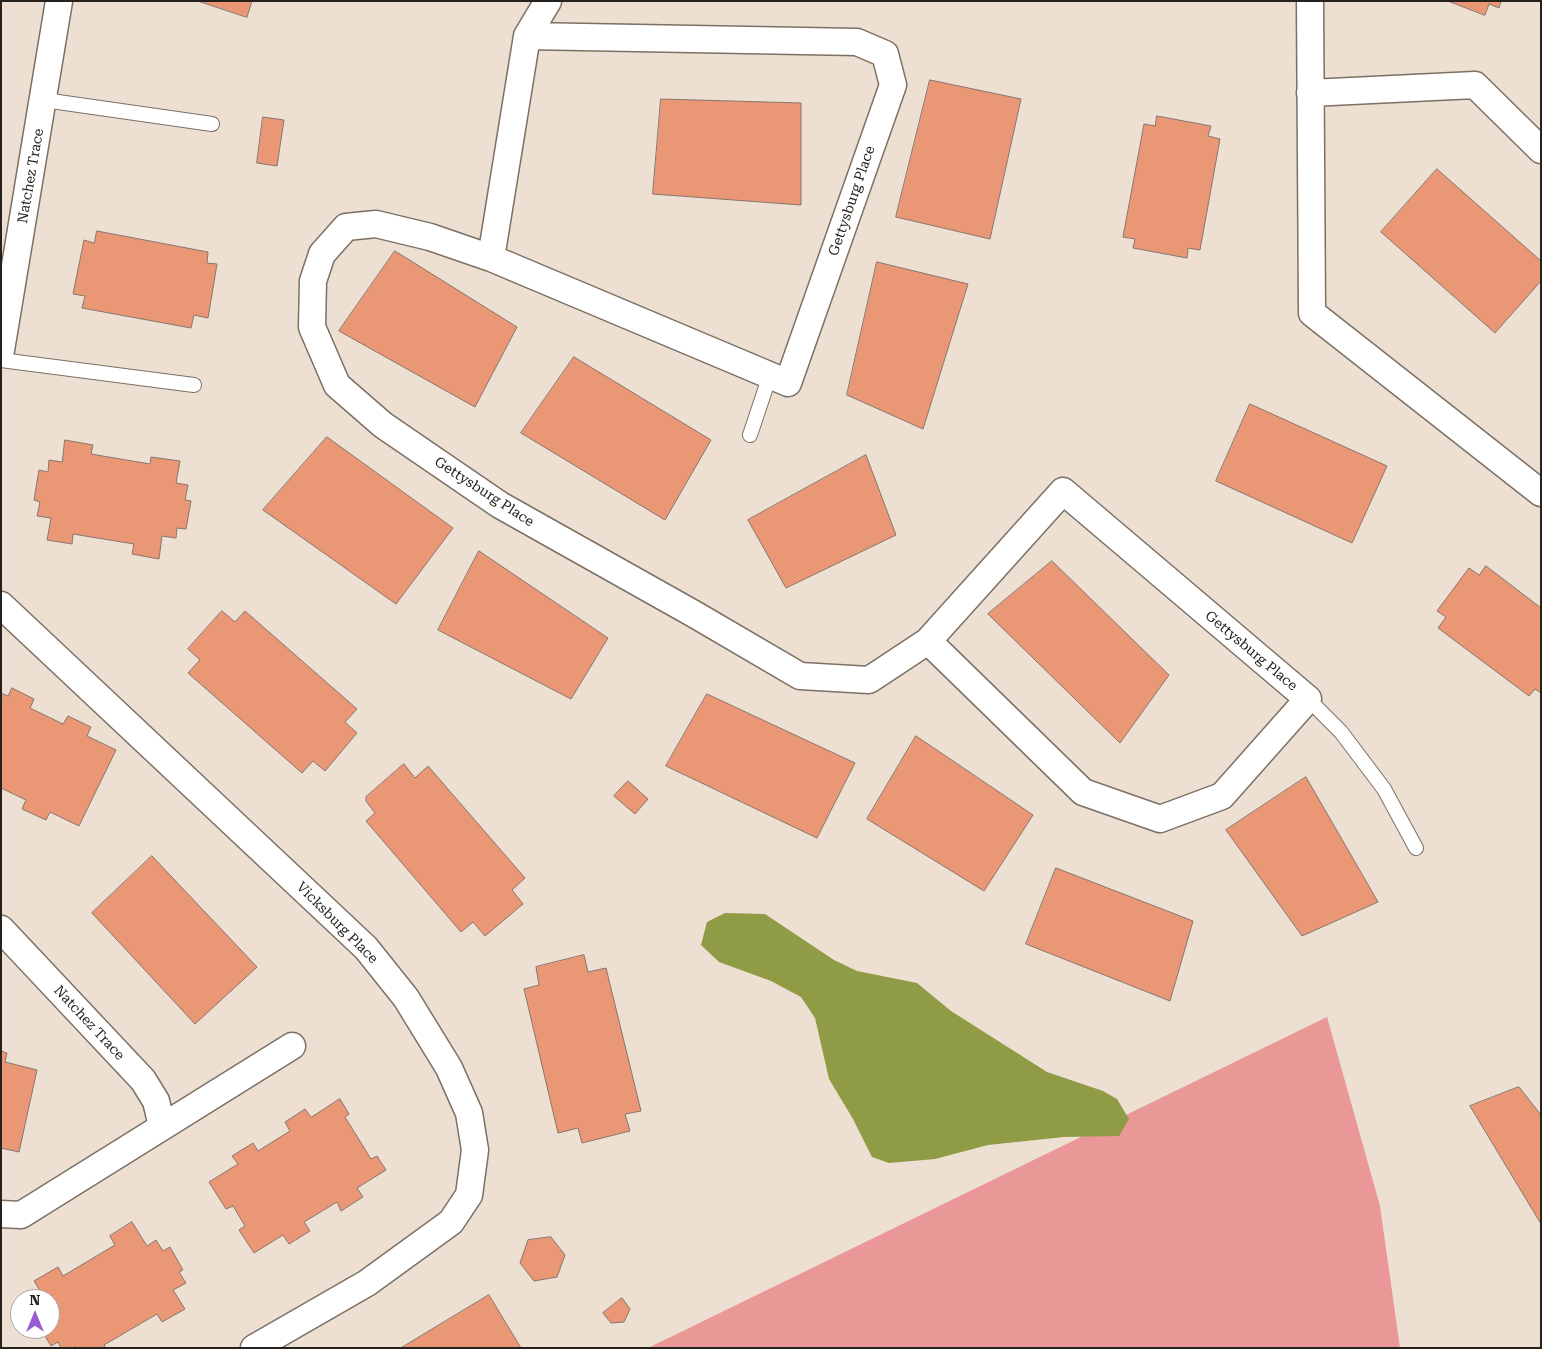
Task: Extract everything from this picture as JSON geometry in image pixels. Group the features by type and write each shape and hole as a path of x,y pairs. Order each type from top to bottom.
{"street":[{"name":"Natchez Trace","path":"1,350 60,1"},
{"path":"491,258 527,36 548,1"},
{"path":"1310,1 1312,313 1541,493"},
{"name":"Gettysburg Place","path":"527,36 858,42 885,54 893,85 788,383 491,258 430,237 376,224 346,227 322,254 313,281 312,327 338,385 383,425 500,505 800,676 869,680 928,641 1063,491 1308,699 1222,796 1160,819 1083,792 928,641"},
{"path":"1310,93 1475,85 1541,150"},
{"name":"Vicksburg Place","path":"1,605 366,948 406,998 449,1068 470,1113 475,1150 469,1195 451,1222 367,1283 254,1348"},
{"name":"Natchez Trace","path":"1,929 143,1080 156,1101 162,1126"},
{"path":"1,1214 21,1215 292,1046"}],"lane":[{"path":"44,100 212,124"},
{"path":"1,360 194,385"},
{"path":"750,435 770,375"},
{"path":"1308,699 1341,732 1384,789 1416,848"}],"shaded area":[{"path":"725,913 765,914 834,960 857,971 917,983 951,1011 1047,1072 1103,1091 1117,1099 1129,1119 1119,1136 1064,1137 988,1145 935,1159 889,1163 872,1157 853,1119 829,1079 815,1018 801,997 771,981 719,962 701,945 707,922"},
{"path":"1327,1017 1380,1206 1400,1348 648,1348"}],"building":[{"path":"198,1 252,1 247,17"},
{"path":"1448,1 1501,1 1499,8 1489,4 1485,15"},
{"path":"930,80 1021,99 990,239 896,217"},
{"path":"661,99 801,103 801,205 653,194"},
{"path":"1157,116 1211,126 1208,136 1220,139 1200,250 1188,248 1187,258 1133,248 1135,239 1123,237 1144,124 1155,126"},
{"path":"263,117 284,120 277,166 257,163"},
{"path":"1437,169 1541,261 1541,281 1495,333 1381,232"},
{"path":"97,231 208,252 207,263 217,264 208,318 194,315 191,328 82,308 85,296 73,294 84,240 94,243"},
{"path":"395,251 517,327 475,407 339,331"},
{"path":"877,262 968,284 923,429 847,395"},
{"path":"574,357 711,440 665,520 521,433"},
{"path":"1250,404 1387,466 1352,543 1216,481"},
{"path":"327,437 453,528 396,604 263,510"},
{"path":"65,440 93,445 91,454 150,464 151,457 180,461 176,483 188,485 185,500 191,501 186,529 177,528 176,538 162,536 159,559 132,554 134,544 73,534 72,544 47,540 51,518 37,516 40,502 34,500 39,470 48,472 49,460 62,462"},
{"path":"866,455 896,535 786,588 748,520"},
{"path":"479,551 608,638 571,699 438,630"},
{"path":"1052,561 1169,675 1120,743 988,614"},
{"path":"1486,566 1541,608 1541,693 1535,689 1529,696 1438,628 1446,617 1437,611 1469,568 1479,575"},
{"path":"222,611 235,622 245,611 357,709 345,722 357,733 325,771 313,761 302,773 188,673 200,660 188,649"},
{"path":"12,688 34,699 30,708 63,724 68,716 91,727 87,736 116,750 79,826 50,812 46,820 22,809 26,800 1,788 1,693 8,696"},
{"path":"707,694 855,763 817,838 666,766"},
{"path":"916,736 1033,815 984,891 867,819"},
{"path":"404,764 415,778 428,766 525,878 512,890 523,904 485,936 473,922 461,932 366,821 375,813 366,801 366,797"},
{"path":"1306,777 1378,902 1302,936 1226,830"},
{"path":"628,781 648,799 635,814 614,796"},
{"path":"152,856 257,967 195,1024 92,913"},
{"path":"1056,868 1193,921 1170,1001 1026,944"},
{"path":"584,955 588,972 606,968 641,1111 625,1114 630,1131 582,1143 578,1128 558,1133 524,989 539,985 536,967"},
{"path":"1,1051 7,1053 5,1062 37,1070 19,1152 1,1148"},
{"path":"1519,1087 1541,1115 1541,1224 1470,1106"},
{"path":"340,1099 349,1114 345,1117 371,1159 377,1156 386,1170 357,1188 363,1197 341,1211 337,1202 304,1222 310,1231 289,1244 283,1235 254,1253 239,1230 245,1226 233,1206 226,1209 209,1182 238,1164 232,1156 253,1143 258,1151 290,1131 285,1122 305,1109 311,1117"},
{"path":"132,1222 147,1246 156,1240 163,1251 170,1247 183,1270 179,1272 186,1283 173,1290 185,1309 162,1322 157,1314 104,1345 106,1348 76,1348 75,1346 73,1348 61,1348 58,1342 51,1346 47,1339 60,1339 60,1289 39,1289 34,1281 58,1267 63,1276 115,1245 110,1236"},
{"path":"551,1237 565,1255 557,1277 534,1281 520,1263 528,1240"},
{"path":"489,1295 521,1348 401,1348"},
{"path":"622,1298 630,1309 624,1322 611,1323 603,1313"}]}
